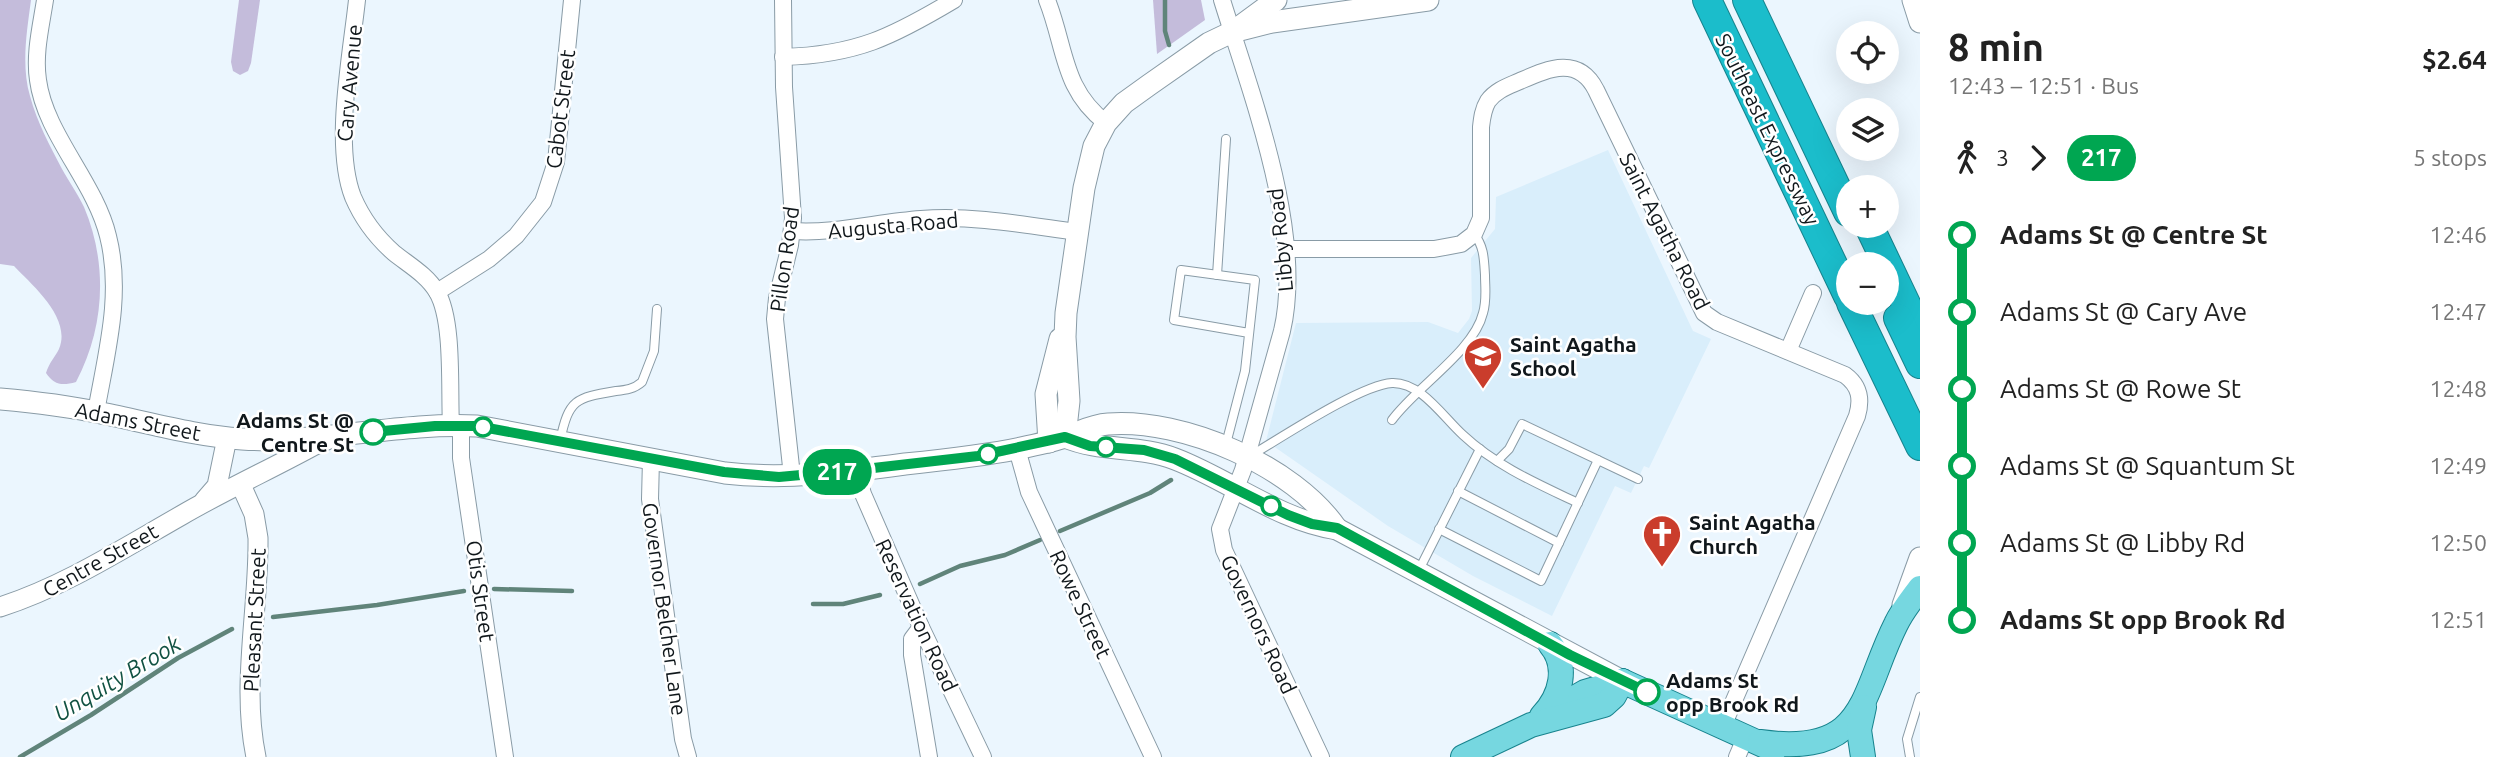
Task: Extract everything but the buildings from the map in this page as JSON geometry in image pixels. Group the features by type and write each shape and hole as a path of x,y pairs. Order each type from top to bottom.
{"highway":[{"name":"Southeast Expressway","path":"1707,0 1836,271"},
{"path":"1727,0 1846,252"},
{"path":"1747,0 1836,187"},
{"path":"1762,0 1845,175"},
{"path":"1875,238 1920,333"},
{"path":"1857,315 1920,446"},
{"path":"1877,315 1920,407"},
{"path":"1897,315 1920,364"}],"main road":[{"path":"1057,440 1069,401 1066,313 1077,232 1094,146 1106,123 1124,103 1276,0"},
{"path":"1232,32 1272,22 1428,0"},
{"path":"1913,0 1920,22"},
{"name":"Adams Street","path":"0,399 96,412 227,438 271,440 456,425 499,429 745,475 792,476 856,470 1017,449 1057,440 1089,427 1106,424 1134,425 1173,430 1226,447 1303,491 1337,528"},
{"path":"1165,456 1173,430"},
{"name":"Adams Street","path":"1057,440 1165,456 1300,520 1337,528 1622,681 1723,726 1747,745 1788,757"},
{"path":"1863,757 1859,730 1868,697 1920,558"},
{"path":"1896,623 1920,588"},
{"path":"1531,725 1551,706 1560,684 1560,663 1550,644"},
{"path":"1463,757 1531,725 1601,706 1614,696 1622,681"},
{"path":"1747,745 1799,748 1825,743 1848,726 1868,697"}],"street":[{"path":"45,0 38,52 40,90 48,114 98,207 109,238 114,268 114,306 96,412"},
{"name":"Cary Avenue","path":"357,0 343,137 344,162 349,185 360,210 375,233 396,254 420,272 437,292 446,326 456,425"},
{"name":"Cabot Street","path":"437,292 489,259 516,236 543,202 556,162 572,0"},
{"name":"Pillon Road","path":"783,0 783,57 793,205 792,231 775,319 792,476"},
{"path":"783,57 825,55 856,48 906,27 954,0"},
{"path":"1047,0 1076,92 1106,123"},
{"name":"Libby Road","path":"1222,0 1266,142 1286,249 1287,291 1284,320 1237,489"},
{"name":"Saint Agatha Road","path":"1474,234 1481,218 1481,127 1488,101 1501,90 1545,71 1564,68 1580,72 1596,90 1699,308 1709,318 1838,371 1851,379 1858,392 1860,408 1723,726"},
{"name":"Augusta Road","path":"792,231 830,231 908,220 952,218 1077,232"},
{"path":"1286,249 1444,248 1461,244 1474,234"},
{"path":"1788,351 1813,293"},
{"name":"Otis Street","path":"456,425 505,757"},
{"name":"Centre Street","path":"0,607 59,584 314,444 348,434"},
{"name":"Centre Street","path":"197,506 213,493 217,486 227,438"},
{"name":"Rowe Street","path":"1017,449 1029,492 1153,757"},
{"name":"Governor Belcher Lane","path":"651,459 650,499 683,739 688,757"},
{"name":"Reservation Road","path":"856,470 863,494 921,627 984,757"},
{"name":"Pleasant Street","path":"241,485 254,514 258,538 250,694 256,757"},
{"name":"Governors Road","path":"1237,489 1222,522 1220,537 1321,757"},
{"path":"921,627 912,639 912,655 929,757"}],"lane":[{"path":"1217,275 1226,139"},
{"path":"1392,420 1469,340 1483,315 1486,300 1485,261 1480,242 1474,234"},
{"path":"1226,447 1245,371 1255,281 1181,270 1174,320 1249,333"},
{"path":"560,441 566,414 574,403 590,396 631,389 642,382 654,351 657,309"},
{"path":"1247,458 1372,387 1399,383 1418,391 1464,436 1497,461 1578,503"},
{"path":"1497,461 1509,449 1522,424 1638,479"},
{"path":"1418,572 1480,449"},
{"path":"1439,529 1541,581 1598,460"},
{"path":"1458,491 1559,543"},
{"path":"1910,757 1907,739 1920,697"}],"shaded area":[{"path":"0,0 31,0 25,60 30,96 48,143 84,207 97,251 100,273 98,317 86,361 76,382 71,383 55,382 46,373 59,349 62,337 55,314 40,292 14,266 0,264"},
{"path":"239,0 260,0 251,63 248,71 240,75 233,71 231,62"},
{"path":"1153,0 1201,0 1205,20 1157,54"},
{"name":"Saint Agatha School","path":"1608,150 1693,331 1711,339 1649,468 1644,466 1631,493 1615,486 1552,616 1473,576 1388,526 1266,441 1296,323 1428,322 1458,333 1472,311 1471,258 1495,229 1496,197"}],"waterway":[{"name":"Unquity Brook","path":"1165,0 1165,31 1169,45"},
{"name":"Unquity Brook","path":"1060,531 1150,493 1171,480"},
{"name":"Unquity Brook","path":"920,584 960,566 1005,555 1040,540"},
{"name":"Unquity Brook","path":"494,589 572,591"},
{"name":"Unquity Brook","path":"273,617 377,605 464,591"},
{"name":"Unquity Brook","path":"813,604 843,604 880,595"},
{"name":"Unquity Brook","path":"20,757 91,715 178,658 232,629"}],"bus line":[{"name":"217","path":"373,432 451,425 477,426 764,477 978,456 1065,437 1090,446 1155,453 1184,463 1288,515 1312,524 1337,528 1570,655 1647,692"}],"place":[{"name":"Saint Agatha School","path":"1483,390"},
{"name":"Adams St @ Centre St","path":"373,432"},
{"name":"Saint Agatha Church","path":"1662,568"},
{"name":"Adams St opp Brook Rd","path":"1647,692"}]}
